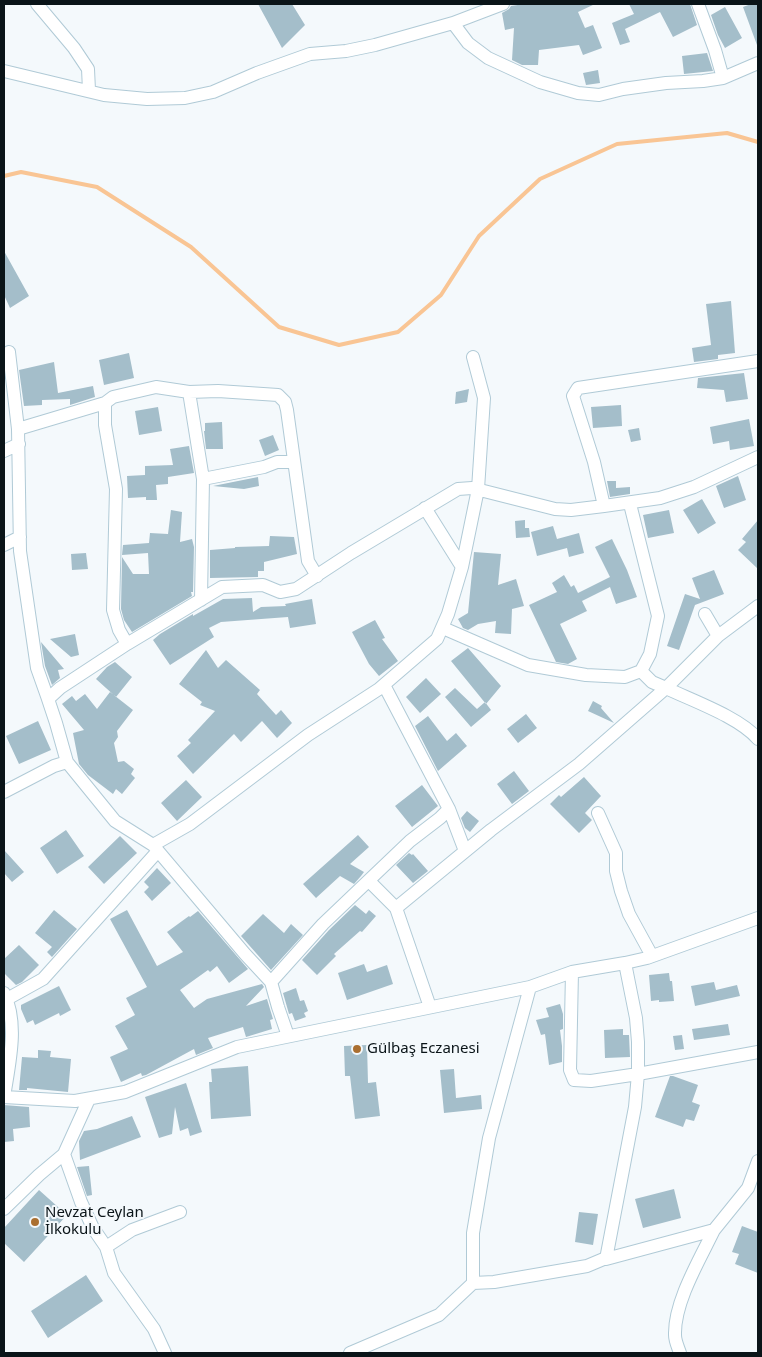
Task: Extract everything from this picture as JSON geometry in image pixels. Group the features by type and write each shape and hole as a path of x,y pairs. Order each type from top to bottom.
{"street":[{"path":"36,4 74,48 88,70 89,90"},
{"path":"4,71 104,95 148,99 184,98 213,92 257,73 310,54 375,45 453,22 503,4"},
{"path":"698,4 723,78"},
{"path":"453,22 468,43 488,58 540,82 578,94 599,95 666,82 704,81 723,78 758,63"},
{"path":"9,352 18,429 20,551 37,668 67,762 115,820 156,848 271,982 288,1036"},
{"path":"474,357 484,398 478,489 462,568 443,628 437,639 384,685 308,735 156,848 43,978 5,996 12,1022 4,1096 76,1101 125,1092 237,1047 530,987 572,972 625,963 652,956 758,918"},
{"path":"604,506 594,462 573,396 578,388 758,361"},
{"path":"18,429 106,403 114,397 156,387 189,392 218,391 278,395 285,402 287,410 308,561 316,576"},
{"path":"189,392 203,479 201,600"},
{"path":"106,403 105,425 116,489 113,610 119,630 127,644"},
{"path":"4,451 18,444"},
{"path":"48,699 60,688 127,644 222,587 262,585 280,592 296,589 458,489 478,489 555,509 571,510 630,504 660,498 694,487 758,457"},
{"path":"203,479 264,467 277,462 294,462"},
{"path":"443,628 528,665 586,675 625,677 641,671 650,654 658,616 630,504"},
{"path":"426,508 462,568"},
{"path":"4,545 20,537"},
{"path":"396,908 491,830 579,764 666,688 718,636 758,606"},
{"path":"705,614 718,636"},
{"path":"641,671 652,682 720,713 758,738"},
{"path":"384,685 449,809 465,851"},
{"path":"4,792 54,766 67,762"},
{"path":"271,982 323,924 410,841 449,809"},
{"path":"598,813 608,832 616,854 616,871 629,914 652,956"},
{"path":"369,880 396,908 430,1007"},
{"path":"606,1259 635,1107 638,1074 636,1018 625,963"},
{"path":"572,972 570,1070 574,1080 591,1080 638,1074 758,1052"},
{"path":"473,1283 473,1234 488,1138 530,987"},
{"path":"4,1209 64,1154 89,1099"},
{"path":"64,1154 81,1202 92,1228 106,1247 114,1273 154,1329 166,1353"},
{"path":"680,1353 675,1336 676,1318 686,1288 714,1230 753,1187 758,1161"},
{"path":"106,1247 132,1230 180,1212"},
{"path":"350,1353 438,1315 473,1283 494,1282 587,1266 606,1258 714,1230"}],"building":[{"path":"258,4 292,4 305,25 282,48"},
{"path":"524,4 595,4 578,12 585,28 593,25 602,48 583,55 579,45 539,50 538,65 522,65 512,60 514,28 505,30 502,13 511,6"},
{"path":"629,4 690,4 697,25 673,37 660,12 625,29 630,42 620,45 612,23 634,14"},
{"path":"758,4 757,45 743,7"},
{"path":"725,7 742,38 725,48 711,15"},
{"path":"707,53 713,71 684,74 682,56"},
{"path":"598,70 600,83 586,85 583,73"},
{"path":"4,251 29,296 10,308 4,295"},
{"path":"731,301 735,353 718,355 718,359 694,362 692,348 711,345 706,304"},
{"path":"129,353 134,378 104,385 99,360"},
{"path":"54,362 58,393 93,386 95,397 70,405 70,399 42,400 42,405 24,406 19,370"},
{"path":"744,373 748,399 726,402 724,390 697,388 698,378"},
{"path":"469,389 467,402 455,404 456,392"},
{"path":"621,405 622,426 593,428 591,407"},
{"path":"158,407 162,431 139,435 135,411"},
{"path":"749,419 754,446 730,450 729,441 713,444 710,427"},
{"path":"222,422 223,449 206,449 205,423"},
{"path":"639,428 641,440 631,442 628,430"},
{"path":"273,435 279,450 265,456 259,440"},
{"path":"189,446 194,473 168,477 168,484 156,485 157,500 146,500 146,497 128,498 127,476 145,475 145,466 173,465 170,449"},
{"path":"738,476 746,500 724,508 716,486"},
{"path":"258,477 259,486 244,489 213,486"},
{"path":"607,481 616,481 616,488 630,487 630,494 610,497"},
{"path":"702,499 716,523 698,534 683,510"},
{"path":"171,510 182,512 180,542 192,539 194,547 192,596 132,632 124,620 121,609 122,557 133,574 149,574 148,553 122,555 123,545 149,543 150,533 168,534"},
{"path":"669,510 674,533 648,538 643,515"},
{"path":"525,520 525,528 529,528 530,537 516,538 515,521"},
{"path":"758,520 758,569 738,550 746,542 742,539"},
{"path":"553,526 557,539 579,533 584,553 569,557 567,548 537,556 531,532"},
{"path":"270,536 294,537 297,554 264,562 264,571 258,571 258,577 210,578 210,550 269,546"},
{"path":"612,539 627,570 637,597 616,604 610,587 582,601 587,611 560,624 577,659 568,664 556,662 529,605 557,592 552,583 564,575 571,587 574,585 578,593 610,577 595,547"},
{"path":"474,552 501,554 498,585 516,579 524,606 512,609 511,634 495,633 496,621 478,624 468,630 463,628 458,619 468,613"},
{"path":"86,553 88,569 72,570 71,554"},
{"path":"714,570 724,594 695,605 679,650 667,646 685,594 700,599 692,578"},
{"path":"252,598 253,612 261,607 286,606 285,604 312,599 316,624 290,628 288,617 221,622 209,628 214,637 170,665 153,640 193,614 193,616 223,599"},
{"path":"375,620 385,638 382,639 398,661 379,676 369,664 352,632"},
{"path":"75,634 79,655 71,657 50,639"},
{"path":"41,642 64,669 58,670 60,678 52,685 45,666"},
{"path":"468,648 501,686 486,704 451,661"},
{"path":"206,650 218,668 226,660 260,690 257,694 276,715 281,710 292,723 277,738 262,721 241,742 234,734 193,774 177,756 191,743 188,740 215,711 200,705 202,702 179,684"},
{"path":"115,662 132,677 116,697 96,679 107,667"},
{"path":"426,678 441,694 420,713 406,697"},
{"path":"455,688 477,709 485,702 491,710 471,727 445,697"},
{"path":"110,692 133,710 117,731 118,737 114,743 118,762 124,761 134,769 131,774 135,778 122,794 116,789 113,794 88,775 79,764 73,733 84,730 62,704 72,696 76,701 85,694 97,709"},
{"path":"593,701 602,706 601,708 614,723 588,711"},
{"path":"526,714 537,728 518,743 507,729"},
{"path":"428,716 447,741 456,733 467,746 438,771 415,726"},
{"path":"38,721 51,750 19,764 6,736"},
{"path":"514,771 529,791 512,804 497,784"},
{"path":"584,777 601,796 585,813 592,820 579,833 550,804"},
{"path":"186,780 202,797 177,821 161,803"},
{"path":"422,785 438,806 412,827 395,806"},
{"path":"467,811 479,821 470,832 465,828 461,818"},
{"path":"66,830 84,856 57,874 40,848"},
{"path":"358,835 369,847 350,864 364,872 354,884 340,876 316,898 303,884"},
{"path":"120,836 137,853 104,884 88,867"},
{"path":"4,850 24,872 12,882 4,873"},
{"path":"409,853 413,854 428,871 413,883 396,865"},
{"path":"157,868 171,883 152,901 144,892 149,887 144,882"},
{"path":"355,905 366,914 369,910 376,916 362,932 360,931 334,954 336,956 317,975 302,960"},
{"path":"54,910 77,929 52,957 47,952 52,947 35,933"},
{"path":"127,910 157,966 183,952 167,932 198,911 248,969 229,983 217,966 210,972 208,970 180,990 194,1008 207,999 262,984 264,987 246,1006 267,999 273,1019 270,1020 272,1029 246,1037 243,1027 208,1038 213,1048 196,1055 194,1049 146,1075 142,1076 141,1073 121,1082 110,1057 128,1049 115,1026 135,1015 126,998 147,987 110,919"},
{"path":"263,914 284,933 291,924 303,935 271,970 241,936"},
{"path":"19,945 39,965 22,982 16,985 4,973 4,959"},
{"path":"364,964 367,972 387,965 393,984 347,1000 338,973"},
{"path":"669,973 670,981 672,981 674,1001 651,1001 649,975"},
{"path":"714,982 716,990 737,985 740,996 695,1006 691,986"},
{"path":"59,986 71,1010 60,1016 59,1013 35,1025 33,1020 27,1023 21,1005"},
{"path":"296,988 300,1001 304,1000 308,1011 304,1013 306,1017 295,1021 292,1013 289,1014 283,993"},
{"path":"560,1004 563,1014 563,1029 560,1030 562,1062 549,1065 545,1034 541,1035 536,1020 549,1017 546,1008"},
{"path":"728,1024 730,1035 694,1040 692,1029"},
{"path":"623,1029 623,1035 629,1035 630,1057 605,1058 604,1030"},
{"path":"682,1035 684,1049 675,1050 673,1036"},
{"path":"367,1045 368,1083 376,1082 380,1116 355,1119 350,1076 345,1076 344,1046"},
{"path":"38,1050 51,1051 50,1057 71,1059 68,1092 27,1088 27,1090 19,1090 22,1057 38,1058"},
{"path":"248,1066 251,1116 211,1119 209,1082 212,1082 211,1069"},
{"path":"454,1069 456,1098 481,1095 482,1109 444,1113 440,1070"},
{"path":"670,1076 698,1085 692,1102 700,1105 694,1121 686,1119 683,1127 655,1117"},
{"path":"186,1083 202,1132 190,1136 188,1128 180,1131 175,1107 172,1134 159,1138 145,1097"},
{"path":"4,1105 29,1107 30,1127 13,1129 14,1141 4,1142"},
{"path":"132,1116 141,1137 80,1160 79,1141 84,1131 97,1129"},
{"path":"89,1166 92,1195 87,1196 77,1167"},
{"path":"674,1189 681,1218 643,1228 635,1199"},
{"name":"Nevzat Ceylan İlkokulu","path":"39,1190 67,1215 24,1262 4,1243 4,1228"},
{"path":"579,1212 598,1214 593,1245 575,1242"},
{"path":"742,1226 758,1232 758,1273 735,1264 739,1254 732,1252"},
{"path":"86,1275 103,1301 48,1338 31,1311"}],"waterway":[{"path":"4,176 21,172 97,187 191,247 279,327 339,345 398,332 441,295 479,236 540,179 617,144 727,133 758,142"}],"place":[{"name":"Gülbaş Eczanesi","path":"357,1049"},
{"name":"Nevzat Ceylan İlkokulu","path":"35,1222"}]}
